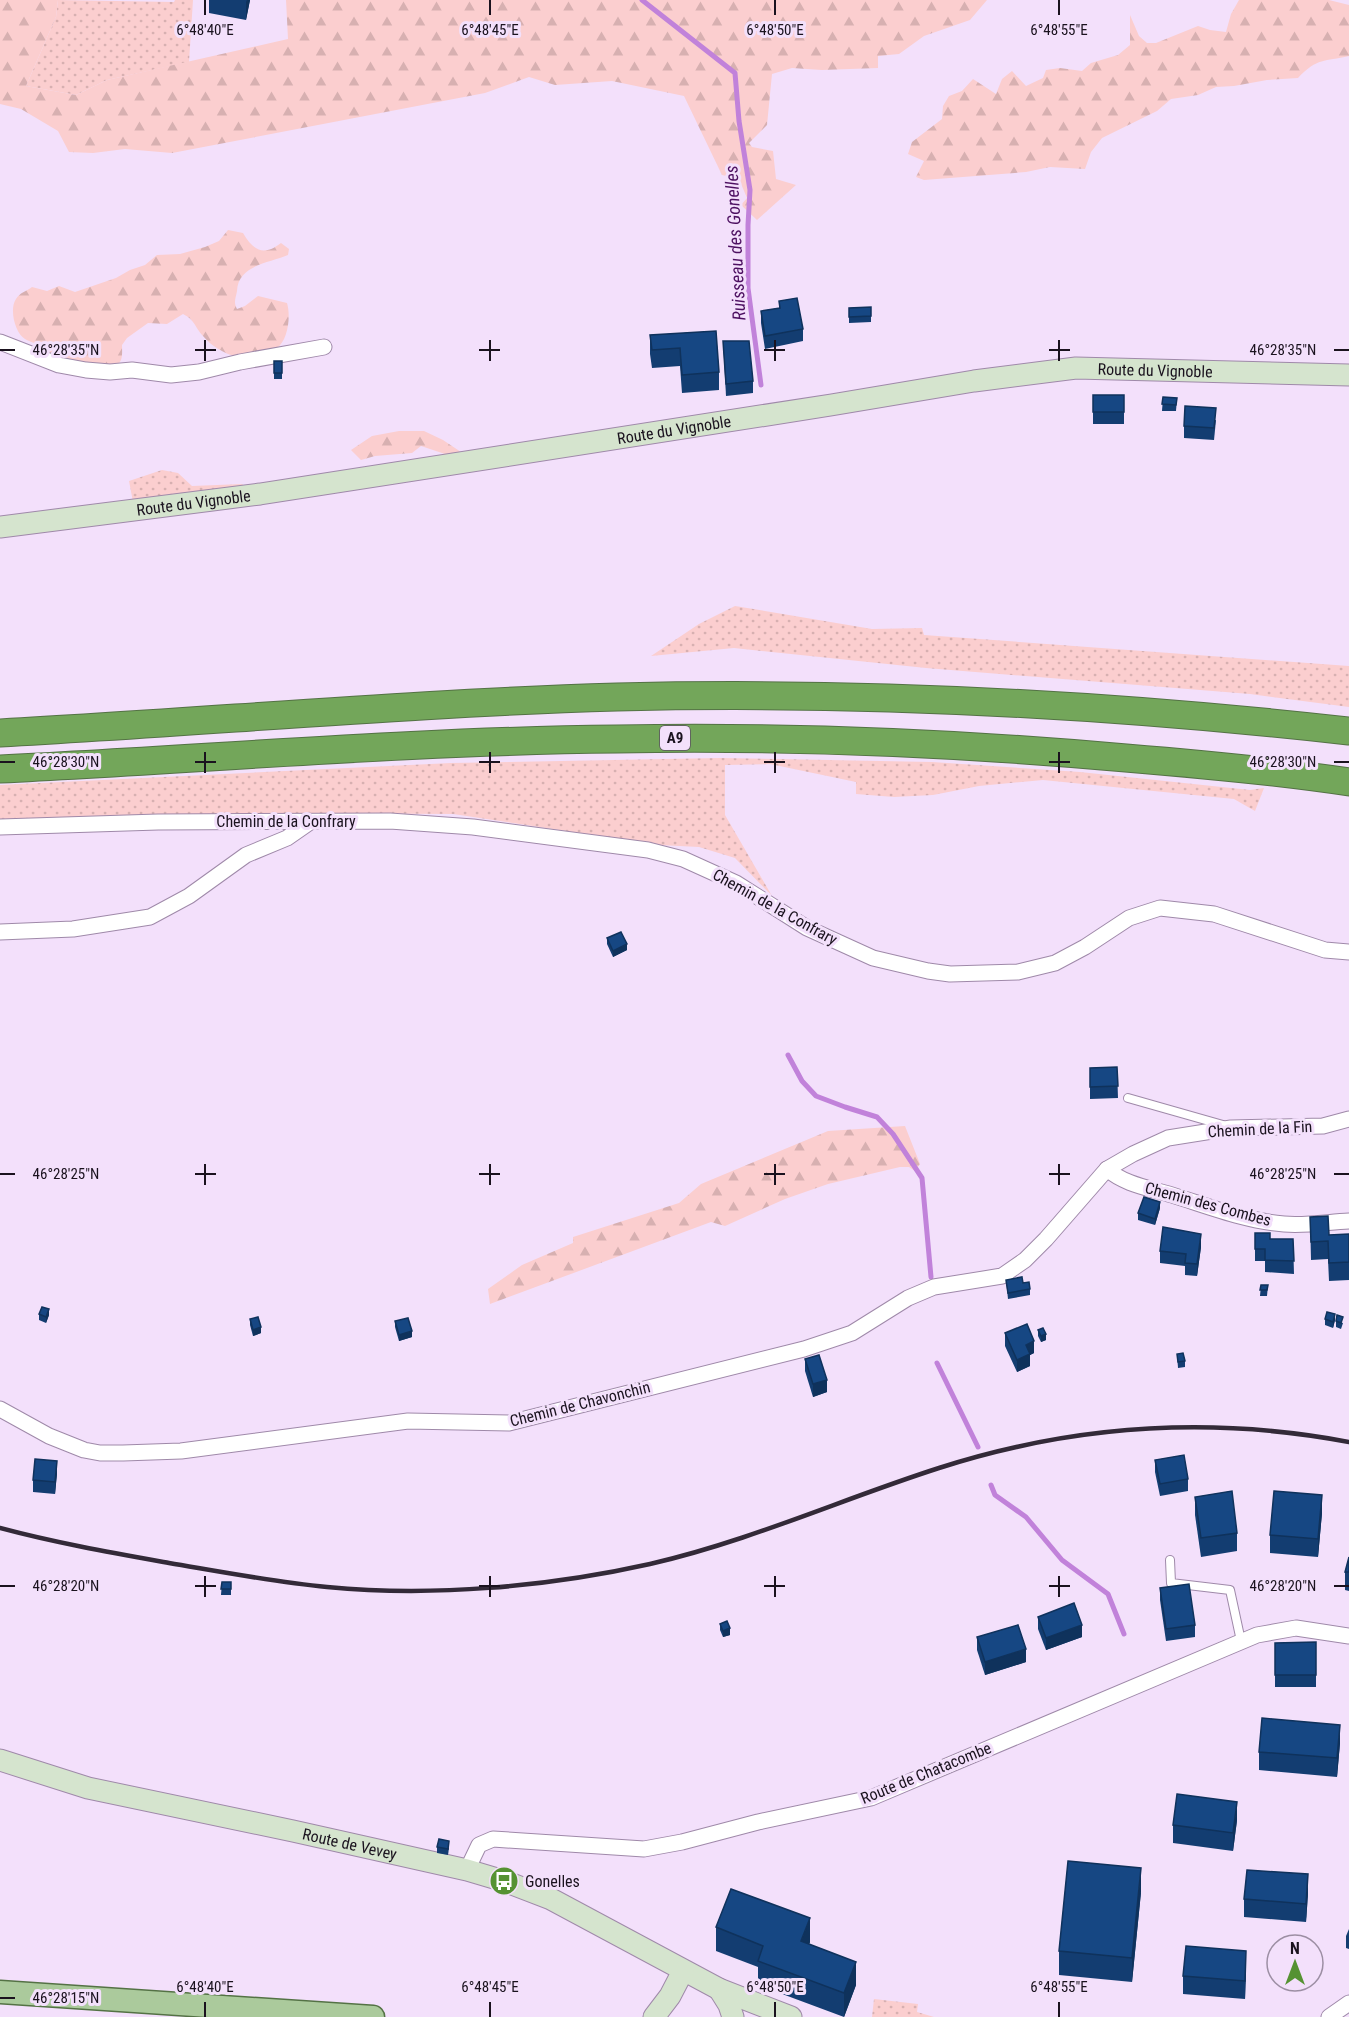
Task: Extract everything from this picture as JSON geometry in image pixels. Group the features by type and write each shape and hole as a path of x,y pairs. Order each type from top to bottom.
{"highway":[{"path":"0,734 496,702 616,697 808,696 1069,705 1349,731"},
{"name":"A9","path":"0,769 376,747 699,738 867,741 972,747 1166,761 1349,782"}],"main road":[{"path":"0,1992 373,2017"}],"street":[{"path":"0,342 51,362 86,370 110,372 132,370 171,375 199,372 324,347"},
{"name":"Route du Vignoble","path":"0,527 260,494 974,381 1076,368 1349,375"},
{"name":"Chemin de la Confrary","path":"0,828 158,822 390,821 473,827 648,850 683,859 736,883 807,928 873,958 950,974 1018,972 1055,963 1085,947 1129,918 1160,908 1214,914 1325,950 1349,952"},
{"path":"0,932 73,929 150,917 189,896 246,855 288,838 310,822"},
{"name":"Chemin de la Fin","path":"1107,1169 1168,1138 1230,1128 1323,1126 1349,1119"},
{"name":"Chemin des Combes","path":"1107,1169 1117,1178 1230,1214 1286,1224 1349,1221"},
{"name":"Chemin de Chavonchin","path":"0,1409 68,1445 100,1453 181,1451 408,1421 509,1423 804,1348 852,1333 908,1298 934,1287 1002,1276 1024,1260 1046,1239 1107,1169"},
{"name":"Route de Chatacombe","path":"467,1870 479,1845 494,1839 644,1849 871,1798 1257,1635 1296,1628 1349,1636"},
{"name":"Route de Vevey","path":"0,1760 88,1788 467,1870 504,1881 551,1899 718,1989 791,2017"},
{"path":"654,2017 670,1996 683,1971"},
{"path":"718,1989 729,2005 733,2017"},
{"path":"1329,2017 1349,2003"}],"lane":[{"path":"1128,1098 1230,1128"},
{"path":"1170,1560 1171,1583 1230,1590 1241,1641"}],"green space":[{"path":"0,0 58,0 56,17 26,86 76,95 107,80 288,39 286,0 987,0 970,20 924,36 899,54 878,56 878,68 822,70 792,68 772,74 767,125 749,143 752,147 773,151 776,179 796,185 757,220 741,205 747,198 739,179 722,175 684,96 612,81 555,85 529,77 485,93 172,153 125,149 93,153 69,152 58,131 21,109 0,104"},
{"path":"58,0 174,2 175,0 193,0 189,62 107,80 76,95 26,86 56,17"},
{"path":"1239,0 1329,0 1349,5 1349,56 1316,63 1298,78 1216,87 1198,95 1171,99 1157,111 1102,138 1091,152 1085,169 1050,167 1026,172 924,180 916,177 924,161 908,154 912,142 942,119 943,106 949,96 962,91 973,79 996,94 1002,79 1012,71 1026,86 1043,78 1046,70 1060,68 1082,71 1091,63 1118,55 1130,45 1130,15 1139,36 1147,43 1156,43 1198,26 1226,32 1231,14"},
{"path":"228,230 243,233 259,250 269,250 281,243 289,249 288,255 249,270 239,282 235,300 237,309 258,296 287,303 288,327 284,339 277,348 236,357 210,343 192,321 183,314 167,324 148,323 127,338 122,345 122,357 119,363 113,368 104,369 82,366 43,351 44,346 27,340 18,332 13,314 14,303 19,295 32,287 47,291 59,286 75,292 145,265 157,255 180,254 205,247 219,241"},
{"path":"399,431 424,431 464,454 451,456 421,446 412,453 375,456 361,460 351,450 372,436"},
{"path":"162,470 178,473 192,486 242,484 249,490 133,502 129,481"},
{"path":"735,606 872,629 922,628 924,635 1349,666 1349,707 1250,694 926,668 734,648 651,656 699,624"},
{"path":"720,758 932,762 1080,772 1250,790 1264,788 1255,811 1234,799 1043,780 979,786 933,795 894,797 856,794 856,782 770,764 725,765 725,815 772,896 735,858 699,847 659,845 453,814 271,813 0,822 0,785 451,763"},
{"path":"905,1126 920,1164 915,1171 909,1167 900,1167 828,1184 785,1199 725,1226 711,1222 490,1304 488,1289 522,1265 573,1243 573,1237 679,1203 701,1184 828,1131"},
{"path":"874,1999 918,2004 917,2012 934,2017 872,2017"}],"building":[{"path":"797,298 803,329 765,336 761,311 780,308 779,301"},
{"path":"871,307 871,316 849,317 849,308"},
{"path":"716,331 719,372 682,375 680,348 652,350 650,335"},
{"path":"723,341 749,341 753,381 726,384"},
{"path":"274,361 282,361 282,373 274,373"},
{"path":"1093,395 1124,395 1124,412 1093,412"},
{"path":"1163,397 1177,398 1176,405 1162,404"},
{"path":"1185,406 1216,408 1214,428 1184,426"},
{"path":"621,932 627,944 613,951 607,938"},
{"path":"1117,1067 1118,1086 1090,1087 1090,1068"},
{"path":"1144,1197 1160,1202 1155,1219 1138,1213"},
{"path":"1328,1216 1329,1235 1349,1234 1349,1262 1329,1263 1328,1241 1311,1242 1310,1217"},
{"path":"1163,1227 1201,1234 1197,1264 1185,1263 1186,1254 1160,1251"},
{"path":"1255,1233 1270,1233 1270,1239 1293,1239 1294,1261 1265,1260 1265,1249 1255,1249"},
{"path":"1022,1277 1023,1283 1029,1282 1030,1289 1008,1293 1006,1280"},
{"path":"1261,1285 1268,1285 1267,1290 1260,1290"},
{"path":"42,1307 49,1309 46,1317 39,1314"},
{"path":"1327,1312 1335,1314 1333,1322 1325,1319"},
{"path":"1337,1315 1343,1317 1341,1323 1336,1321"},
{"path":"258,1317 261,1327 253,1330 250,1319"},
{"path":"408,1318 412,1331 399,1335 395,1321"},
{"path":"1027,1324 1034,1341 1026,1345 1030,1354 1017,1360 1005,1333"},
{"path":"1043,1328 1046,1334 1041,1336 1038,1330"},
{"path":"1183,1353 1185,1361 1178,1362 1177,1354"},
{"path":"819,1355 827,1380 813,1384 805,1359"},
{"path":"1184,1455 1188,1479 1160,1484 1155,1460"},
{"path":"35,1459 57,1461 55,1482 33,1480"},
{"path":"1232,1491 1237,1533 1201,1538 1195,1497"},
{"path":"1274,1491 1322,1495 1318,1539 1270,1535"},
{"path":"1349,1557 1349,1572 1345,1572"},
{"path":"222,1582 231,1582 231,1589 221,1589"},
{"path":"1189,1584 1195,1625 1166,1629 1160,1588"},
{"path":"1074,1603 1082,1625 1046,1638 1038,1617"},
{"path":"727,1621 730,1628 723,1631 720,1624"},
{"path":"1018,1625 1026,1649 985,1662 977,1637"},
{"path":"1316,1642 1316,1675 1275,1675 1275,1643"},
{"path":"1262,1718 1340,1725 1337,1758 1259,1752"},
{"path":"1177,1794 1237,1802 1233,1833 1173,1825"},
{"path":"439,1839 449,1841 448,1849 437,1847"},
{"path":"1068,1861 1141,1868 1132,1958 1059,1951"},
{"path":"1247,1870 1308,1874 1306,1904 1244,1899"},
{"path":"731,1889 810,1918 801,1941 856,1962 844,1993 758,1961 763,1946 716,1927"},
{"path":"1186,1946 1246,1951 1245,1981 1183,1976"}],"waterway":[{"name":"Ruisseau des Gonelles","path":"642,0 735,73 739,121 750,190 748,288 761,385"},
{"name":"Ruisseau des Gonelles","path":"788,1055 802,1081 816,1096 877,1117 893,1134 922,1178 931,1277"},
{"name":"Ruisseau des Gonelles","path":"937,1363 978,1447"},
{"name":"Ruisseau des Gonelles","path":"991,1485 995,1495 1026,1517 1062,1560 1108,1594 1124,1634"}],"railway":[{"path":"0,1528 127,1555 307,1585 407,1591 489,1588 571,1579 687,1555 760,1532 939,1468 989,1453 1040,1442 1142,1429 1194,1427 1246,1429 1349,1442"}],"place":[{"name":"Gonelles","path":"504,1881"}]}
